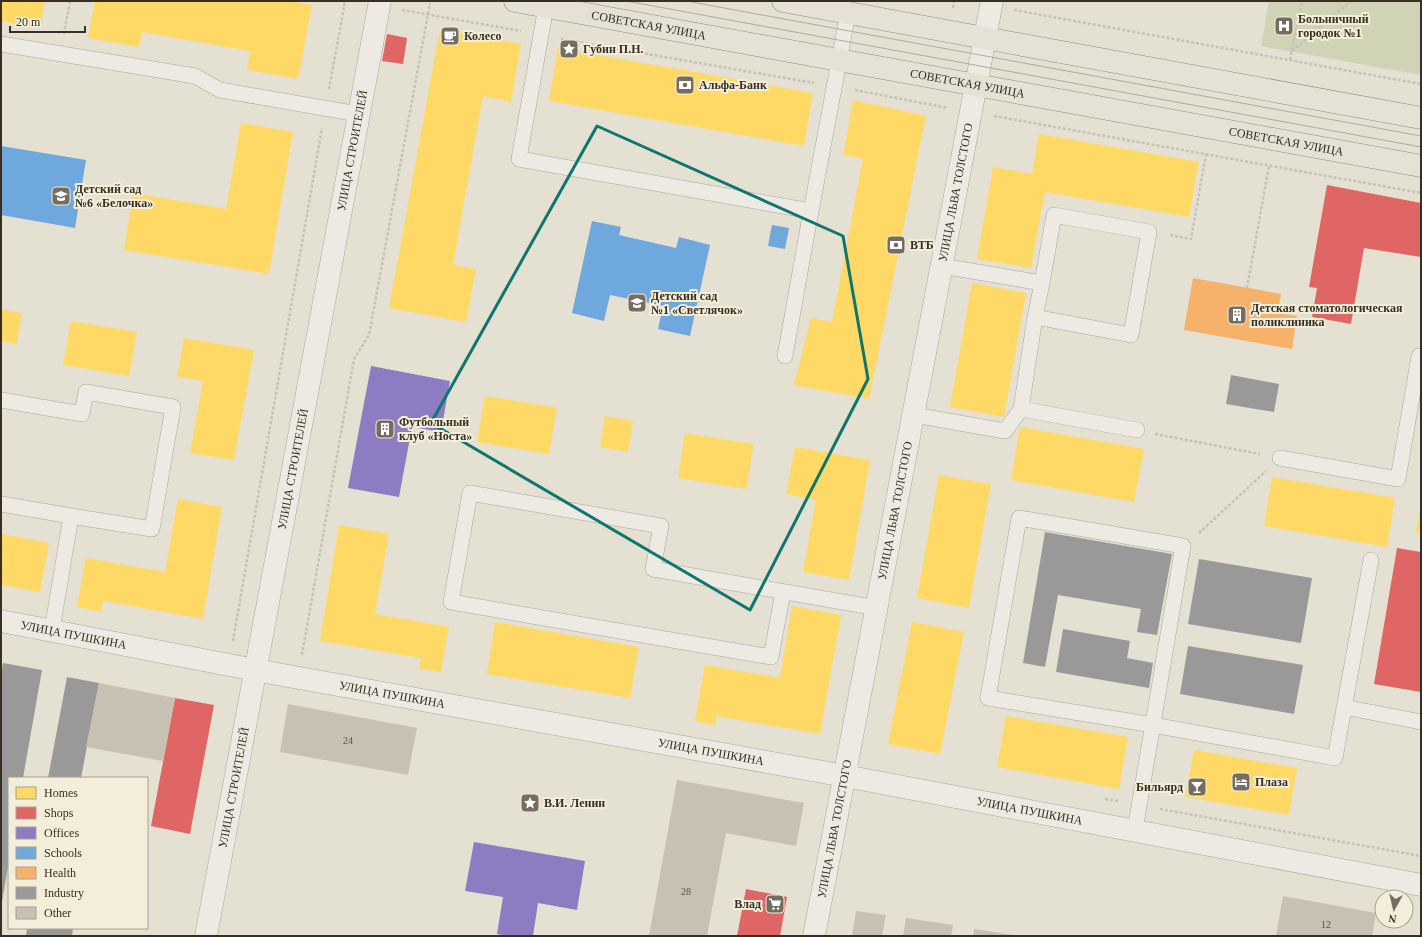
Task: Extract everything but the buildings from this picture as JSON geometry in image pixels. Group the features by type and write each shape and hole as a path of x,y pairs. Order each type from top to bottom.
{"main road":[{"name":"СОВЕТСКАЯ УЛИЦА","path":"515,1 547,4 839,60 1421,166"},
{"path":"783,1 1421,118"}],"street":[{"name":"УЛИЦА СТРОИТЕЛЕЙ","path":"206,936 379,3"},
{"path":"985,38 991,3"},
{"name":"УЛИЦА ЛЬВА ТОЛСТОГО","path":"814,936 985,38"},
{"name":"УЛИЦА ПУШКИНА","path":"1,620 255,670 845,776 1421,885"}],"lane":[{"path":"547,4 519,159 811,211"},
{"path":"785,356 848,13"},
{"path":"1,44 195,76 220,90 358,114"},
{"path":"914,414 1005,431 1021,409 1035,317 1054,215 1149,232 1131,335 1035,317"},
{"path":"942,266 1042,283"},
{"path":"1280,458 1398,479 1419,356 1421,357"},
{"path":"1,400 82,414 86,392 173,407 152,529 1,504"},
{"path":"1021,409 1137,430"},
{"path":"783,592 772,657 451,602 470,493 661,526 653,569 877,608"},
{"path":"52,630 71,516"},
{"path":"1135,830 1153,725 1183,546 1019,518 988,698 1153,725 1335,758 1371,560"},
{"path":"1344,707 1421,722"}],"path":[{"path":"61,54 70,1"},
{"path":"232,643 345,1"},
{"path":"1290,60 1302,1"},
{"path":"1292,51 1351,1"},
{"path":"379,3 428,15 834,86 1421,193"},
{"path":"302,656 354,359 369,336 430,3"},
{"path":"991,3 1421,84"},
{"path":"1149,232 1191,239 1206,154"},
{"path":"1247,288 1269,166"},
{"path":"1137,430 1280,458"},
{"path":"1183,546 1280,458"}],"highlighted area":[{"path":"597,126 843,236 868,379 750,610 431,423"}],"green space":[{"name":"Больничный городок №1","path":"1269,1 1421,1 1421,75 1261,46"}],"tram line":[{"path":"626,1 1421,147"},
{"path":"686,1 1421,136"}],"place":[{"name":"Больничный городок №1","path":"1284,26"},
{"name":"Колесо","path":"450,36"},
{"name":"Губин П.Н.","path":"569,49"},
{"name":"Альфа-Банк","path":"685,85"},
{"name":"Детский сад №6 «Белочка»","path":"61,196"},
{"name":"ВТБ","path":"896,245"},
{"name":"Детский сад №1 «Светлячок»","path":"637,303"},
{"name":"Детская стоматологическая поликлиника","path":"1237,315"},
{"name":"Футбольный клуб «Носта»","path":"385,429"},
{"name":"Плаза","path":"1241,782"},
{"name":"Бильярд","path":"1197,787"},
{"name":"В.И. Ленин","path":"530,803"},
{"name":"Влад","path":"775,904"}]}
